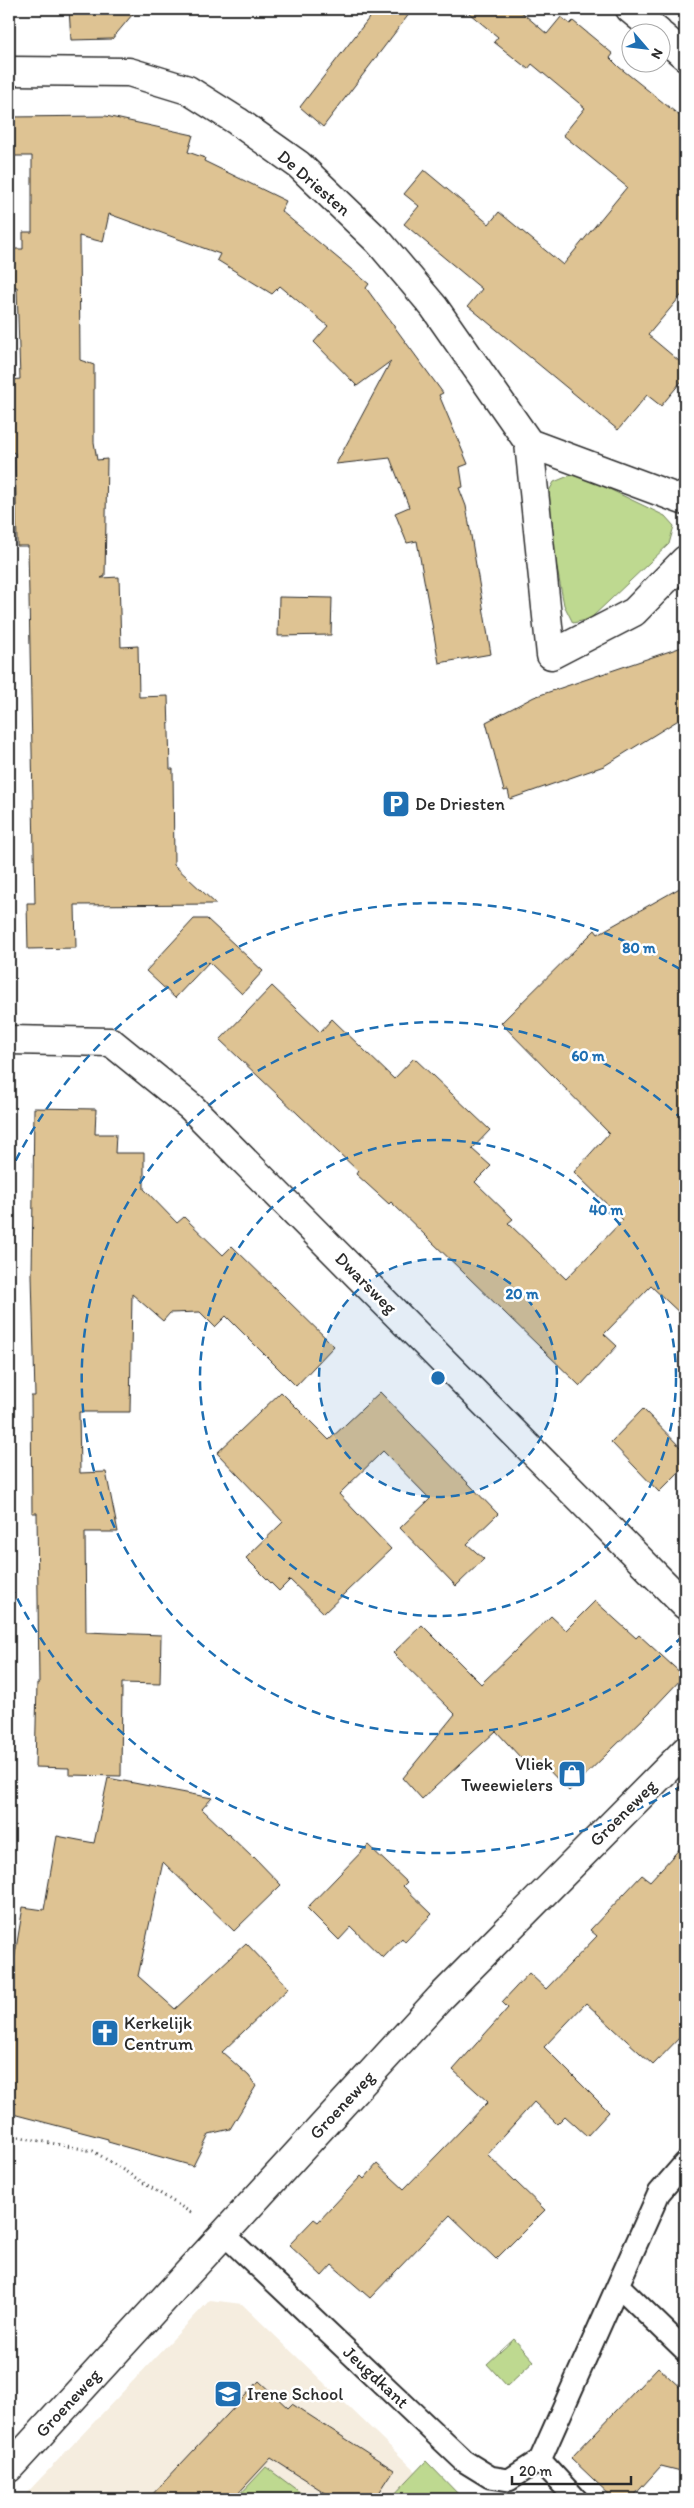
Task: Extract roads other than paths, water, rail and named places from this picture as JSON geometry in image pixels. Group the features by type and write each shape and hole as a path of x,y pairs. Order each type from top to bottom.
{"street":[{"path":"630,9 646,22"},
{"path":"672,45 685,56"},
{"name":"De Driesten","path":"9,71 130,72 188,90 237,121 299,166 379,242 434,307 529,443 551,655 634,612 685,560"},
{"path":"529,443 685,501"},
{"name":"Dwarsweg","path":"9,1040 111,1042 191,1107 685,1605"},
{"name":"Groeneweg","path":"9,2468 440,1998 685,1751"}],"lane":[{"path":"576,2499 540,2460 659,2192 685,2163"},
{"name":"Jeugdkant","path":"224,2234 464,2461 490,2477 510,2480 540,2460"},
{"path":"618,2285 685,2350"}],"place":[{"name":"De Driesten","path":"396,804"},
{"name":"Vliek Tweewielers","path":"572,1774"},
{"name":"Kerkelijk Centrum","path":"105,2033"},
{"name":"Irene School","path":"228,2394"}]}
